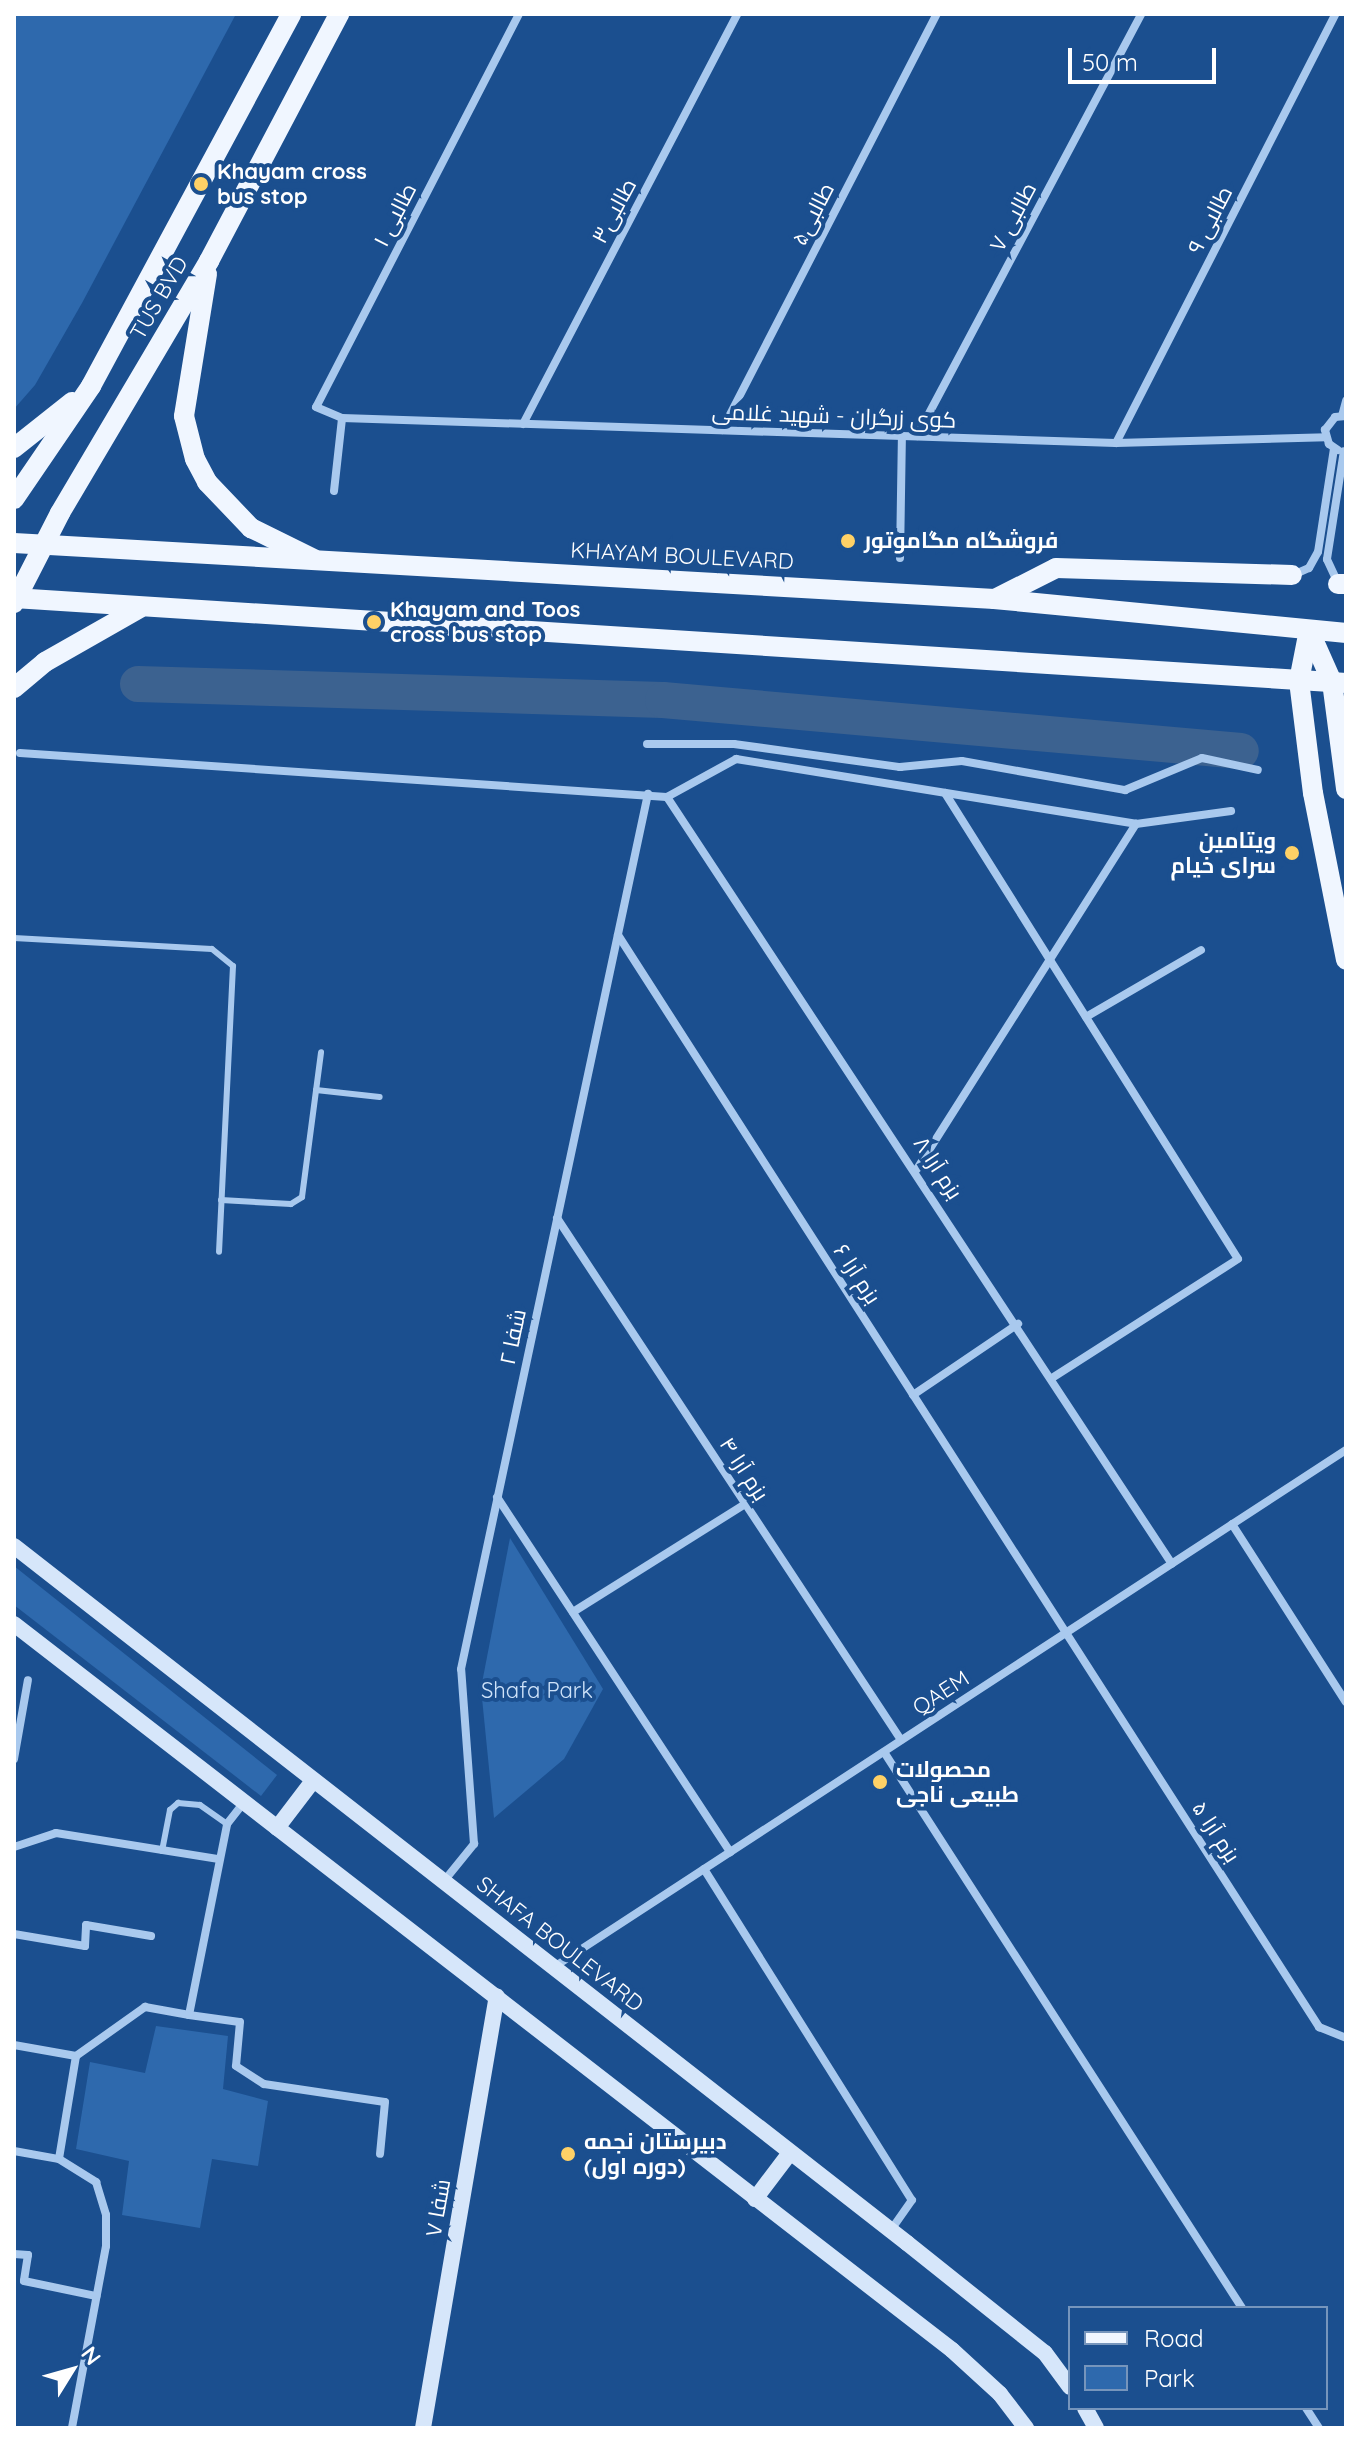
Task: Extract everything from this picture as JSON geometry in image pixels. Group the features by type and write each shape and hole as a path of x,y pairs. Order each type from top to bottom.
{"main road":[{"name":"TUS BVD","path":"14,499 91,386 291,14"},
{"name":"TUS BVD","path":"15,600 43,545 209,261 339,14"},
{"path":"209,261 184,416 195,459 207,482 251,528 325,564"},
{"path":"14,448 91,386"},
{"name":"KHAYAM BOULEVARD","path":"14,543 325,564 994,599 1346,633"},
{"path":"994,599 1056,568 1292,575"},
{"path":"15,600 1339,683"},
{"path":"14,688 45,662 140,608"},
{"path":"1309,630 1299,681 1313,793 1346,960"},
{"path":"1309,630 1339,683 1346,789"}],"street":[{"name":"طالبی ۱","path":"342,418 316,407 519,14"},
{"name":"طالبی۳","path":"523,424 737,14"},
{"name":"طالبی۵","path":"722,430 937,14"},
{"name":"طالبی ۷","path":"917,436 1141,14"},
{"name":"طالبی ۹","path":"1116,443 1336,14"},
{"path":"1292,575 1309,568 1318,552 1334,449 1326,437 1329,422 1344,416 1346,401"},
{"name":"کوی زرگران - شهید غلامی","path":"342,418 1116,443 1326,437"},
{"path":"334,491 342,418"},
{"path":"900,558 902,436"},
{"path":"1334,449 1345,451 1327,559 1342,584"},
{"path":"647,744 734,744 900,767 962,761 1125,790 1202,758 1258,770"},
{"path":"20,753 667,797 736,759 1136,824 1231,811"},
{"path":"945,793 1238,1259 1052,1378"},
{"name":"شفا ۲","path":"444,1881 474,1844 461,1669 648,794"},
{"name":"بزم آرا ۸","path":"667,797 917,1169 1172,1564"},
{"path":"917,1169 1136,824"},
{"name":"بزم آرا ۶","path":"618,935 1066,1633"},
{"path":"1086,1017 1201,950"},
{"name":"بزم آرا ۴","path":"557,1218 901,1740"},
{"path":"913,1395 1018,1324"},
{"name":"QAEM","path":"554,1967 1346,1450"},
{"path":"497,1497 730,1852"},
{"path":"573,1612 745,1504"},
{"path":"1232,1524 1346,1702"},
{"name":"SHAFA BOULEVARD","path":"14,1546 312,1782 444,1881 789,2154 891,2230 1045,2353 1068,2384"},
{"path":"14,1624 952,2350 1000,2394 1026,2428"},
{"name":"بزم آرا ۵","path":"1066,1633 1319,2027 1346,2038"},
{"path":"14,1759 28,1680"},
{"path":"884,1752 1241,2306"},
{"path":"277,1828 312,1782"},
{"path":"189,2015 227,1824 244,1802"},
{"path":"14,1847 56,1833 219,1859"},
{"path":"704,1869 912,2200 891,2230"},
{"path":"14,1934 85,1946 86,1925 151,1936"},
{"name":"شفا ۷","path":"423,2428 497,1996"},
{"path":"59,2159 76,2056 145,2007 240,2022 236,2066 264,2084 385,2102 380,2154"},
{"path":"14,2045 76,2056"},
{"path":"14,2151 59,2159 96,2182 106,2215 106,2246 72,2428"},
{"path":"755,2199 789,2154"},
{"path":"14,2254 28,2255 24,2281 96,2296"},
{"path":"1086,2410 1096,2428"},
{"path":"1307,2410 1319,2428"}],"lane":[{"path":"14,938 189,947 224,954 235,981 219,1252"},
{"path":"221,1200 298,1202 305,1187 321,1052"},
{"path":"316,1090 380,1097"},
{"path":"162,1851 170,1810 178,1803 200,1805 227,1824"}],"green space":[{"path":"14,14 236,14 82,303 35,385 14,409"},
{"name":"Shafa Park","path":"510,1538 603,1689 564,1759 494,1818 481,1688"},
{"path":"14,1566 277,1775 261,1796 14,1605"},
{"path":"156,2026 228,2036 223,2089 268,2101 258,2166 212,2159 200,2228 122,2215 129,2161 76,2149 90,2062 145,2073"}],"waterway":[{"path":"138,684 663,700 1241,751"}],"place":[{"name":"Khayam cross bus stop","path":"201,184"},
{"name":"فروشگاه مگاموتور","path":"848,541"},
{"name":"Khayam and Toos cross bus stop","path":"374,622"},
{"name":"ویتامین سرای خیام","path":"1292,853"},
{"name":"محصولات طبیعی ناجی","path":"880,1782"},
{"name":"دبیرستان نجمه (دوره اول)","path":"568,2154"}]}
